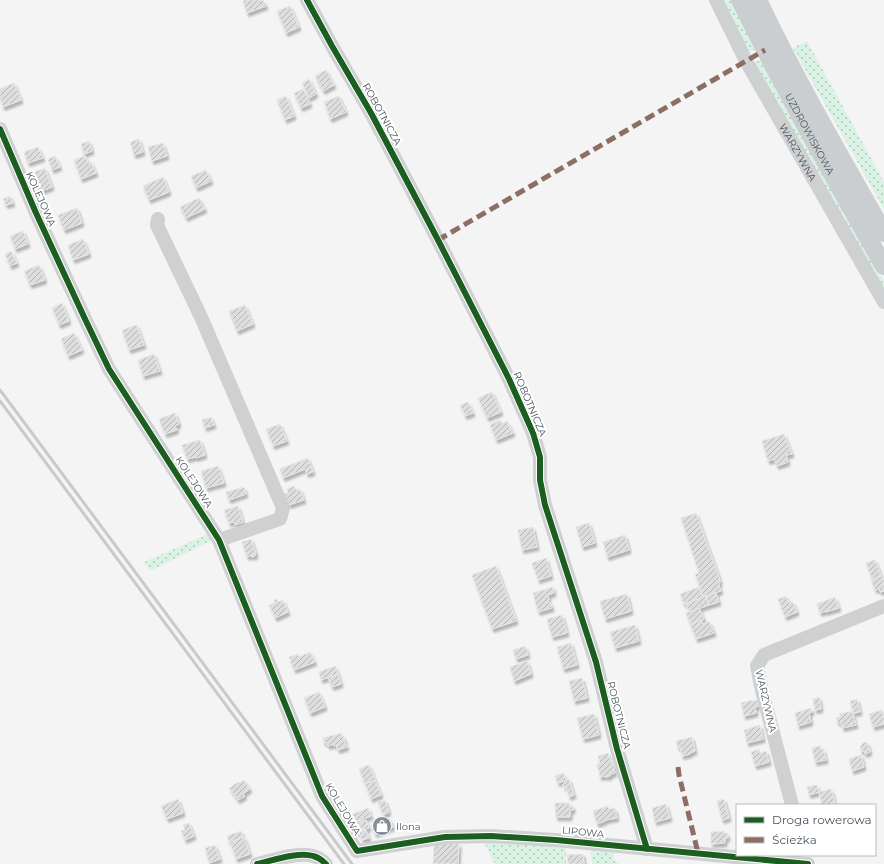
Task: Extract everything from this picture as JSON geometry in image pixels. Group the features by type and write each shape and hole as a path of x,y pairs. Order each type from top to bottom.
{"main road":[{"name":"UZDROWISKOWA","path":"740,0 812,138 884,266"},
{"name":"UZDROWISKOWA","path":"758,0 778,42 825,130 884,233"}],"street":[{"name":"ROBOTNICZA","path":"307,0 371,113 434,233 509,379 534,433 540,457 540,480 545,506 596,662 617,749 647,849"},
{"name":"WARZYWNA","path":"716,0 746,60 884,302"},
{"name":"KOLEJOWA","path":"0,129 42,227 109,369 219,540 322,796 357,851"},
{"path":"158,219 157,225 201,317 283,508 280,519 219,540"},
{"name":"WARZYWNA","path":"792,804 757,666 764,655 884,606"},
{"name":"LIPOWA","path":"357,851 445,837 491,836 556,840 808,864"},
{"path":"257,864 304,854 320,859 326,864"}],"green space":[{"path":"723,0 733,0 756,49 748,53"},
{"path":"807,41 884,182 884,209 793,48"},
{"path":"761,59 884,280 884,295 753,63"},
{"path":"208,534 212,540 150,571 144,562"},
{"path":"484,842 566,846 566,864 495,864"},
{"path":"590,847 613,851 614,860 619,864 592,864"}],"building":[{"path":"263,0 266,6 247,13 243,1"},
{"path":"290,6 299,27 286,33 277,11"},
{"path":"326,70 334,85 323,91 315,76"},
{"path":"309,79 316,94 309,98 302,83"},
{"path":"14,83 21,100 3,107 0,98 0,89"},
{"path":"303,89 310,104 301,108 294,93"},
{"path":"286,96 294,116 285,120 277,100"},
{"path":"339,96 346,112 330,119 324,102"},
{"path":"139,139 143,152 134,155 130,142"},
{"path":"89,141 92,151 84,154 81,144"},
{"path":"163,143 167,156 152,161 148,147"},
{"path":"38,147 43,158 28,163 24,152"},
{"path":"55,156 60,167 52,170 48,159"},
{"path":"85,156 88,163 91,162 96,173 81,179 74,160"},
{"path":"45,168 52,187 39,192 32,173"},
{"path":"206,170 211,181 196,188 191,176"},
{"path":"163,177 169,192 149,200 143,186"},
{"path":"10,196 13,203 6,205 3,199"},
{"path":"199,198 205,209 186,218 180,207"},
{"path":"77,208 82,223 64,230 58,215"},
{"path":"23,231 28,244 15,249 10,236"},
{"path":"83,239 89,254 73,260 68,245"},
{"path":"11,251 17,263 10,266 5,254"},
{"path":"39,265 45,280 30,285 24,271"},
{"path":"62,303 69,321 59,325 52,308"},
{"path":"245,305 253,324 237,331 229,311"},
{"path":"137,325 144,345 129,350 122,330"},
{"path":"74,333 82,350 68,356 61,339"},
{"path":"154,354 160,371 143,376 138,360"},
{"path":"492,392 501,412 487,418 478,398"},
{"path":"468,402 473,413 465,416 460,405"},
{"path":"175,413 179,424 175,426 177,430 165,434 159,419"},
{"path":"211,417 214,425 205,428 202,420"},
{"path":"500,420 502,424 507,421 513,433 496,440 490,425"},
{"path":"280,424 287,441 273,446 266,429"},
{"path":"784,434 792,454 786,455 788,462 777,466 774,459 768,461 762,441"},
{"path":"200,440 205,455 187,459 182,445"},
{"path":"308,458 313,472 307,474 305,469 283,478 280,469"},
{"path":"218,466 224,483 206,488 201,471"},
{"path":"294,486 296,490 300,489 304,500 289,505 284,494 288,493 287,489"},
{"path":"244,487 246,494 229,500 226,492"},
{"path":"238,506 243,522 235,525 234,522 229,523 224,510"},
{"path":"696,513 720,580 719,586 721,591 703,597 695,574 699,573 681,518"},
{"path":"589,523 595,543 582,547 576,527"},
{"path":"533,527 537,547 522,550 518,530"},
{"path":"625,535 629,550 607,557 603,542"},
{"path":"251,539 256,554 252,557 252,555 247,557 242,542"},
{"path":"546,558 551,576 538,580 532,563"},
{"path":"875,560 881,576 872,580 866,563"},
{"path":"496,566 516,621 492,629 472,575"},
{"path":"884,575 884,591 880,592 879,589 875,590 871,580"},
{"path":"553,587 554,593 548,595 548,600 552,608 538,612 533,593"},
{"path":"699,587 703,597 684,604 680,594"},
{"path":"716,593 719,602 709,605 706,596"},
{"path":"627,594 631,611 605,619 600,601"},
{"path":"706,596 709,605 689,612 686,604"},
{"path":"786,596 789,603 793,602 797,612 785,617 778,599"},
{"path":"835,597 839,608 820,613 817,604"},
{"path":"277,599 278,602 283,600 288,612 275,618 269,605 275,603 274,600"},
{"path":"699,608 704,619 690,624 686,613"},
{"path":"562,615 567,633 552,637 547,619"},
{"path":"701,620 703,624 710,622 714,633 696,639 690,624"},
{"path":"635,625 639,641 615,648 610,632"},
{"path":"571,643 577,665 563,669 557,647"},
{"path":"525,646 528,655 516,659 513,650"},
{"path":"310,652 315,662 294,670 289,657 298,654 299,657"},
{"path":"527,661 531,674 514,681 510,667"},
{"path":"335,666 338,674 321,680 319,672"},
{"path":"338,674 341,684 332,687 328,678"},
{"path":"582,678 587,698 574,701 569,681"},
{"path":"319,692 325,707 310,713 304,698"},
{"path":"819,697 821,709 815,710 813,699"},
{"path":"857,699 860,712 854,713 850,701"},
{"path":"757,700 759,706 755,707 756,713 744,716 741,703"},
{"path":"811,708 812,712 809,713 811,722 798,726 795,713"},
{"path":"882,710 884,724 873,727 869,714"},
{"path":"852,711 856,725 842,728 841,722 838,723 836,718 840,717 839,714"},
{"path":"594,714 599,735 583,739 577,718"},
{"path":"760,725 763,739 747,743 744,730"},
{"path":"341,733 347,747 338,750 334,744 328,746 326,742 324,743 323,738"},
{"path":"692,737 695,751 682,756 680,747 678,748 676,741"},
{"path":"867,742 870,752 865,754 864,751 861,751 860,746 862,743"},
{"path":"820,746 821,750 823,749 826,760 815,762 812,748"},
{"path":"759,749 760,753 766,751 769,762 755,766 751,752"},
{"path":"608,753 612,764 615,766 615,773 611,774 610,776 600,777 597,764 600,763 598,756"},
{"path":"861,755 864,767 852,771 849,759"},
{"path":"369,765 375,780 365,784 359,769"},
{"path":"563,773 566,780 569,779 574,795 569,797 566,787 564,788 564,781 558,783 555,776"},
{"path":"244,780 250,789 243,794 245,796 238,800 229,788"},
{"path":"375,780 381,795 371,799 365,784"},
{"path":"817,785 819,792 809,795 807,787"},
{"path":"831,789 835,803 822,804 819,792"},
{"path":"178,799 183,813 167,819 161,806"},
{"path":"724,799 729,818 722,820 717,801"},
{"path":"385,800 389,812 383,815 378,802"},
{"path":"555,803 569,803 569,806 573,806 573,810 570,810 570,817 556,817"},
{"path":"666,804 670,818 655,822 652,808"},
{"path":"608,806 609,809 615,809 617,818 605,820 597,824 593,811"},
{"path":"368,808 371,816 350,824 348,816"},
{"name":"Ilona","path":"389,818 393,827 375,834 371,824"},
{"path":"366,820 369,828 354,833 351,825"},
{"path":"189,823 194,836 185,840 181,831 185,830 183,825"},
{"path":"366,830 369,838 362,840 359,833"},
{"path":"241,831 243,837 229,842 227,836"},
{"path":"724,831 724,833 727,833 728,838 725,838 725,843 711,844 711,832"},
{"path":"244,837 250,854 236,859 230,842"},
{"path":"434,843 459,844 458,864 433,864"},
{"path":"215,845 220,859 209,863 205,848"},
{"path":"583,854 584,864 568,864 567,855"}],"railway":[{"path":"0,390 352,864"},
{"path":"0,401 344,864"}],"marked path":[{"path":"438,240 765,50"},
{"path":"678,767 698,853"}],"cycle path":[{"path":"307,0 371,113 438,240 509,379 533,433 540,457 540,480 545,505 596,662 617,749 647,849"},
{"path":"0,129 36,213 109,369 219,540 322,796 357,851 445,837 491,836 556,840 808,864"},
{"path":"257,864 300,855 315,856 326,864"}],"place":[{"name":"Ilona","path":"382,826"}]}
